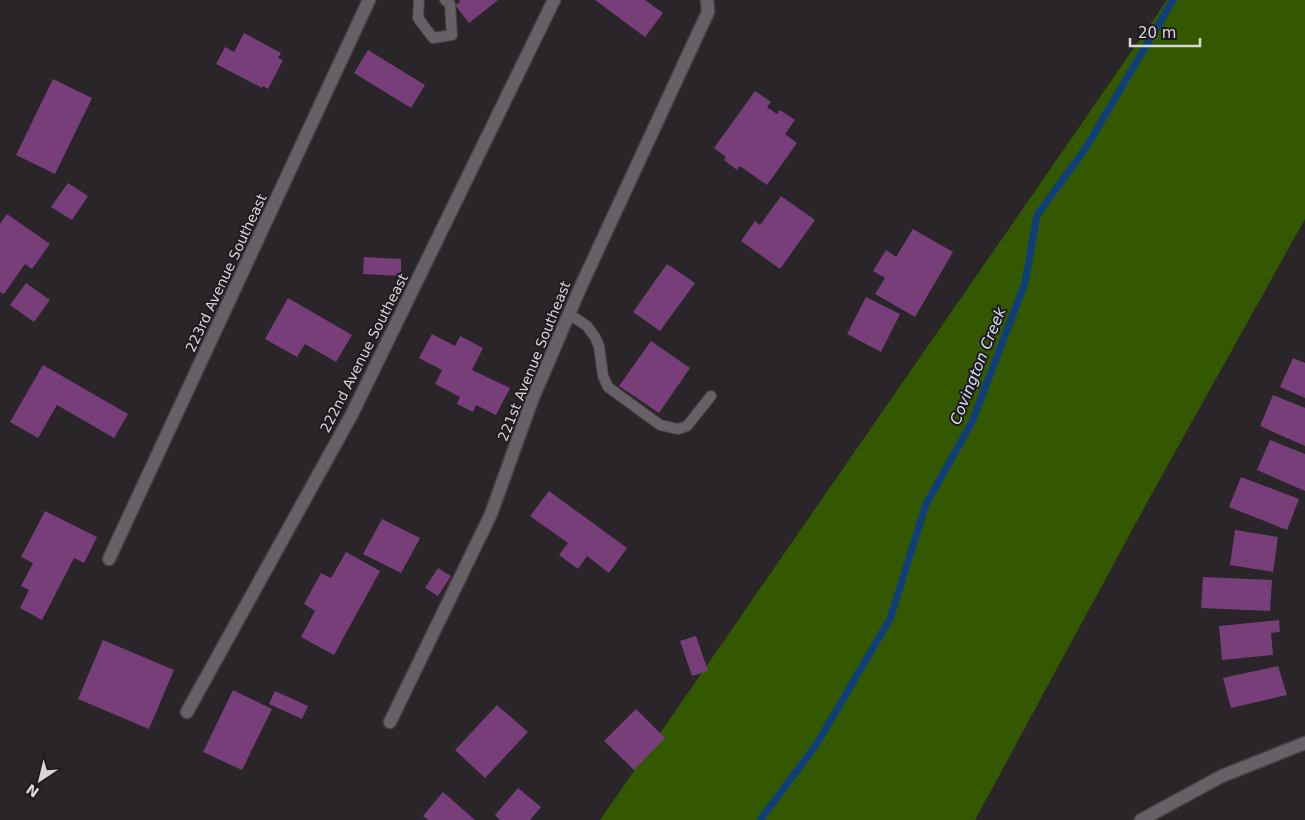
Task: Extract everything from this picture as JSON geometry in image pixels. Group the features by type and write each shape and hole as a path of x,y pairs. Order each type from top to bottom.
{"street":[{"name":"223rd Avenue Southeast","path":"109,559 369,0"},
{"name":"222nd Avenue Southeast","path":"188,712 352,414 554,0"},
{"name":"221st Avenue Southeast","path":"390,722 491,514 532,400 708,6"},
{"path":"1147,818 1222,776 1305,743"}],"lane":[{"path":"419,0 418,18 433,38 452,35 450,4 445,0"},
{"path":"569,314 587,326 595,336 599,346 603,376 608,386 660,424 678,429 687,426 711,396"}],"green space":[{"path":"1167,0 1305,0 1305,219 1150,497 975,820 600,820"}],"building":[{"path":"459,0 498,0 469,23 455,5 460,2"},
{"path":"595,0 645,0 663,13 645,37"},
{"path":"244,33 281,53 278,58 283,60 268,89 263,86 262,88 216,64 225,47 234,52"},
{"path":"368,50 425,85 411,108 354,73"},
{"path":"53,79 92,98 55,174 16,155"},
{"path":"755,91 771,102 767,107 777,114 780,110 795,120 785,134 797,143 767,185 740,166 737,170 724,160 726,157 714,148"},
{"path":"68,183 88,196 72,220 51,207"},
{"path":"781,196 815,220 780,269 741,241 755,221 760,225"},
{"path":"7,214 50,244 32,269 25,264 4,294 0,292 0,224"},
{"path":"913,229 953,252 915,317 875,294 885,278 873,271 886,250 896,257"},
{"path":"364,257 401,259 401,276 363,274"},
{"path":"667,264 695,283 660,331 633,312"},
{"path":"26,283 50,300 34,322 10,305"},
{"path":"866,297 900,314 881,352 847,334"},
{"path":"288,298 352,335 336,362 305,344 297,357 265,339"},
{"path":"432,334 455,346 460,336 483,348 472,370 510,388 496,415 476,405 473,412 457,404 460,397 435,384 442,370 419,358"},
{"path":"651,341 690,368 659,413 619,386"},
{"path":"1293,358 1305,363 1305,398 1280,387"},
{"path":"43,365 128,414 114,438 57,405 38,438 10,422"},
{"path":"1273,395 1305,408 1305,446 1260,426"},
{"path":"1270,440 1305,454 1305,491 1257,470"},
{"path":"1241,477 1299,499 1287,530 1229,507"},
{"path":"549,491 627,548 609,573 587,556 578,569 559,555 568,543 530,516"},
{"path":"45,511 97,537 84,563 74,558 42,620 20,608 29,590 21,586 33,563 21,557"},
{"path":"382,519 420,538 401,573 363,554"},
{"path":"1235,530 1278,537 1273,572 1230,565"},
{"path":"346,552 380,571 334,655 301,637 315,611 304,604 321,573 331,578"},
{"path":"438,568 451,576 438,596 425,588"},
{"path":"1203,577 1272,580 1270,611 1201,608"},
{"path":"1279,620 1280,632 1271,633 1273,655 1222,660 1219,626"},
{"path":"696,636 708,671 692,676 680,641"},
{"path":"103,640 174,670 149,729 78,699"},
{"path":"1278,666 1287,695 1231,708 1223,678"},
{"path":"233,690 272,709 242,770 203,752"},
{"path":"275,691 308,706 302,719 269,704"},
{"path":"497,705 528,732 485,778 455,750"},
{"path":"636,709 665,738 634,770 604,741"},
{"path":"518,788 541,807 530,820 500,820 495,815"},
{"path":"443,792 475,820 428,820 423,816"}],"waterway":[{"name":"Covington Creek","path":"760,820 816,745 890,619 926,504 972,422 1025,283 1037,215 1085,149 1173,0"}]}
